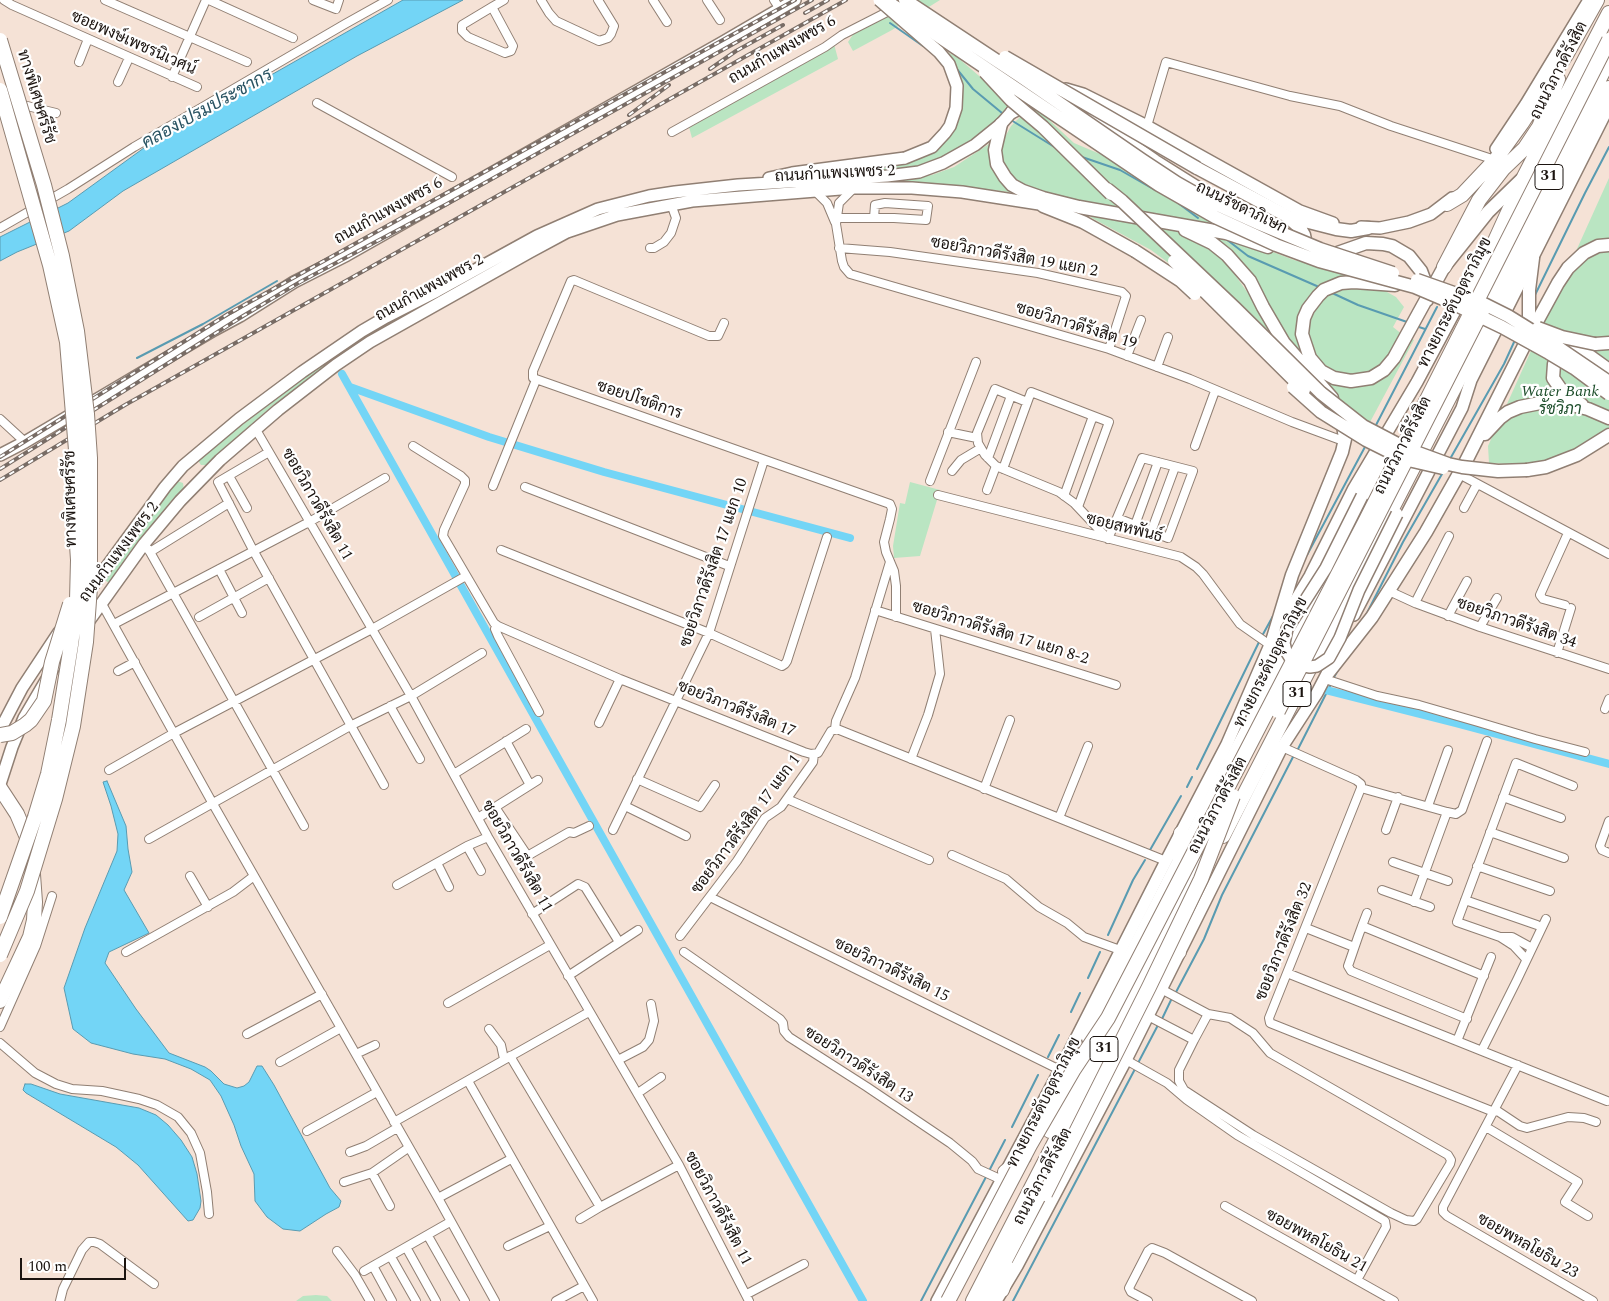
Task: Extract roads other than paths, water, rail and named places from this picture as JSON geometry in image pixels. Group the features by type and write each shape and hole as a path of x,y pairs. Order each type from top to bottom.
{"highway":[{"path":"1447,204 1462,195 1496,159 1522,123 1566,54 1597,0"},
{"name":"ถนนวิภาวดีรังสิต","path":"953,1301 1030,1153 1172,863 1477,289 1490,252 1526,175 1609,14"},
{"name":"ทางพิเศษศรีรัช","path":"0,40 46,194 78,331 88,422 90,587 86,642 73,726 55,799 27,891 0,955"},
{"name":"ทางยกระดับอุตราภิมุข","path":"963,1301 1346,557 1609,40"},
{"path":"1444,267 1479,200 1503,169 1526,148 1539,127 1566,54"},
{"name":"ทางยกระดับอุตราภิมุข","path":"973,1301 1334,602 1609,60"},
{"name":"ถนนวิภาวดีรังสิต","path":"984,1301 1609,88"},
{"name":"ทางพิเศษศรีรัช","path":"0,90 50,265 67,342 76,450 76,600 59,720 48,774 0,917"},
{"path":"0,735 12,733 25,725 31,720 44,701 52,662 76,585"},
{"path":"0,786 17,814 31,847 35,902 34,920 30,937 0,1001"},
{"path":"999,1296 1014,1257 1201,879 1233,796"},
{"path":"1172,863 1181,833"},
{"path":"1147,983 1179,952"},
{"path":"948,1301 1030,1145 1074,1069 1108,1018"},
{"path":"1000,1176 1030,1153"}],"main road":[{"name":"ถนนกำแพงเพชร 6","path":"0,455 240,316 294,282 347,255 724,42 777,4 795,0"},
{"path":"749,185 763,179 792,173 905,158 932,147 950,126 956,108 957,86 952,71 939,52 878,0"},
{"name":"ถนนรัชดาภิเษก","path":"885,0 1159,185 1216,217 1276,245 1319,261 1415,287 1448,301 1511,332 1574,368 1609,394"},
{"name":"ถนนรัชดาภิเษก","path":"905,0 1177,183 1207,200 1320,249 1440,287 1482,303 1508,316 1550,342 1609,382"},
{"name":"ถนนวิภาวดีรังสิต","path":"1146,126 1300,211 1334,223 1368,228 1390,227 1409,222 1431,214 1447,204 1489,158 1526,104 1589,0"},
{"path":"941,23 1019,64 1197,168 1287,216 1336,229 1350,231 1368,228"},
{"path":"969,55 1011,100 1043,127 1228,301 1321,394 1349,416 1384,438 1407,449 1462,468"},
{"name":"ถนนกำแพงเพชร 2","path":"0,730 22,688 45,651 149,508 183,466 246,414 334,349 386,317 546,232 576,217 622,202 675,192 918,172 943,163 975,145 1001,124 1029,92 1055,86 1083,94 1146,126"},
{"path":"1012,112 1040,99 1062,101 1080,109 1240,215"},
{"name":"ถนนวิภาวดีรังสิต","path":"999,1296 1017,1266 1126,1060 1282,747 1327,676 1362,597 1401,527 1462,408 1471,380 1609,106"},
{"path":"1001,124 995,153 997,164 1012,185 1023,191 1079,207 1226,233 1294,256 1310,259 1326,257 1366,243 1392,246 1409,256 1421,270 1427,287 1427,300"},
{"path":"1415,287 1354,282 1341,283 1324,290 1312,303 1302,324 1302,334 1310,358 1326,375 1351,381 1376,375 1390,364 1444,267 1488,212 1526,175"},
{"name":"ถนนกำแพงเพชร 2","path":"0,786 12,747 24,718 58,660 147,548 180,501 198,482 255,428 302,390 370,342 549,241 590,223 617,215 671,204 853,188 912,188 962,192 1015,199 1043,206 1079,207"},
{"path":"1107,188 1159,246 1332,420 1338,433 1338,465"},
{"path":"1043,206 1083,222 1135,251 1181,281 1320,412 1366,440 1404,459 1439,468 1511,472 1546,467 1578,455 1609,435"},
{"path":"1271,248 1296,249 1303,246 1306,240 1300,228 1287,216"},
{"path":"1172,224 1212,243 1227,255 1250,281 1284,343 1335,401 1342,416 1345,432 1344,445 1338,465 1266,640"},
{"path":"1327,676 1390,591 1426,532 1462,468 1558,283 1568,268 1590,249 1609,245"},
{"name":"ถนนวิภาวดีรังสิต","path":"1181,833 1227,744 1266,640 1310,576 1354,488 1417,382 1471,281 1490,252"},
{"path":"1528,338 1533,258"},
{"path":"1508,316 1562,337 1595,344 1609,343"},
{"path":"1588,409 1562,390 1556,383 1552,370 1554,364 1563,352 1572,347 1580,349 1609,370"},
{"path":"1417,382 1400,423 1326,568 1287,629 1284,643 1286,652 1290,659 1299,665 1317,666 1329,658 1340,638 1359,590 1396,514 1450,409 1471,380"},
{"path":"1462,468 1487,430 1500,418 1520,407 1545,402 1563,403 1588,409 1609,418"},
{"path":"183,466 198,482"},
{"name":"ถนนวิภาวดีรังสิต","path":"937,1301 1000,1176 1060,1070 1120,950 1172,863"}],"street":[{"name":"ซอยพงษ์เพชรนิเวศน์","path":"4,0 197,87"},
{"path":"105,0 247,62"},
{"path":"172,77 207,0 293,38"},
{"path":"313,0 336,9 339,0"},
{"path":"0,228 68,189 134,147 388,0"},
{"path":"492,7 513,46 511,51 505,53 468,37 462,31 462,25 492,7 504,0"},
{"path":"541,0 556,21 599,40 608,38 614,26 598,0"},
{"path":"654,0 667,22"},
{"path":"707,0 720,20"},
{"name":"ถนนกำแพงเพชร 6","path":"672,132 825,47 842,35 911,0"},
{"path":"79,62 88,39"},
{"path":"118,82 130,58"},
{"path":"1146,126 1166,62 1290,96 1340,106 1391,126 1489,158"},
{"path":"0,99 56,113"},
{"path":"317,103 452,177"},
{"path":"853,188 839,203 836,221 874,218 926,220 928,206 885,203 875,205 874,218"},
{"name":"ซอยวิภาวดีรังสิต 19","path":"815,191 827,203 836,221 839,248 844,267 850,274 858,278 1109,349 1338,439"},
{"path":"650,248 654,248 664,242 671,233 676,218 671,204"},
{"name":"ซอยวิภาวดีรังสิต 19 แยก 2","path":"839,248 890,252 1038,273 1122,292 1126,296 1109,349"},
{"path":"493,486 536,380 533,371 572,281 574,280 709,336 718,336 724,323"},
{"path":"1128,356 1141,320"},
{"path":"1157,367 1168,337"},
{"path":"930,480 976,362"},
{"name":"ซอยปโชติการ","path":"536,380 890,504 892,509 884,542 894,572 896,616"},
{"path":"1027,402 995,389 977,433 981,448 988,458 1000,468 1049,487 1064,496 1078,507 1108,539 1142,458 1192,471 1168,538 1117,518"},
{"path":"1195,446 1215,391"},
{"path":"987,490 1000,468 1031,392 1109,422 1078,507"},
{"path":"988,458 1011,396"},
{"path":"1064,496 1093,416"},
{"path":"0,419 25,442"},
{"name":"ซอยวิภาวดีรังสิต 11","path":"255,428 311,521 411,696 532,914 679,1165 748,1298"},
{"path":"948,432 977,438"},
{"path":"413,446 464,480 465,484 443,536 497,626 495,629 498,636 539,712"},
{"path":"952,472 961,460 981,448"},
{"path":"269,452 218,482 253,550 384,785"},
{"name":"ซอยวิภาวดีรังสิต 17 แยก 10","path":"613,830 709,633 764,460"},
{"path":"1135,526 1158,462"},
{"path":"1152,532 1175,467"},
{"path":"1462,468 1477,484 1609,554"},
{"path":"229,476 247,508"},
{"path":"114,624 311,521 385,478"},
{"path":"1464,508 1477,484"},
{"path":"525,487 729,566"},
{"name":"ซอยสหพันธ์","path":"938,495 1181,557 1202,574 1240,624 1266,640"},
{"path":"229,502 147,548 304,826"},
{"path":"1557,653 1568,606 1543,599 1540,595 1568,533"},
{"path":"1415,603 1449,536"},
{"path":"501,550 709,633 779,665 785,664 826,537"},
{"path":"814,754 818,753 831,731 835,729 836,721 854,678 890,562"},
{"path":"219,569 242,613"},
{"path":"109,770 174,733 372,629 466,576"},
{"path":"199,617 269,578"},
{"path":"1448,616 1467,582"},
{"name":"ซอยวิภาวดีรังสิต 34","path":"1390,591 1448,616 1609,669"},
{"path":"1480,627 1496,598"},
{"path":"102,604 213,804 494,1299 484,1301"},
{"name":"ซอยวิภาวดีรังสิต 17 แยก 8-2","path":"875,610 1116,685"},
{"name":"ซอยวิภาวดีรังสิต 17","path":"497,626 620,679 804,752 814,754"},
{"path":"911,758 928,715 940,674 936,629"},
{"path":"150,839 352,725 411,696 482,653"},
{"path":"118,670 135,662"},
{"path":"1327,676 1377,696 1419,705 1585,752"},
{"path":"599,723 620,679"},
{"path":"1605,709 1609,699"},
{"path":"390,706 420,759"},
{"path":"984,789 1010,720"},
{"path":"454,774 526,728"},
{"path":"835,729 1172,863"},
{"path":"506,741 530,785"},
{"path":"1282,747 1356,780 1361,784 1361,788 1456,814 1462,810 1487,741"},
{"path":"1059,818 1088,746"},
{"path":"1428,806 1448,750"},
{"name":"ซอยวิภาวดีรังสิต 17 แยก 1","path":"680,936 737,860 765,818 781,807 787,799 813,762 814,754"},
{"path":"1526,960 1514,946 1500,938 1457,922 1516,763 1573,786"},
{"path":"638,779 700,807 716,785"},
{"path":"478,818 538,780"},
{"name":"ซอยวิภาวดีรังสิต 32","path":"1361,788 1269,1018 1270,1023 1495,1111"},
{"path":"1386,830 1398,797"},
{"path":"1503,797 1561,818"},
{"path":"787,799 930,860"},
{"path":"625,806 686,836"},
{"path":"495,807 526,855 569,832 574,833 589,826"},
{"path":"1414,902 1447,812"},
{"path":"1609,821 1600,846 1602,850 1609,853"},
{"path":"1490,832 1564,858"},
{"path":"397,885 467,846 488,837"},
{"path":"467,846 481,871"},
{"path":"952,856 1006,878 1039,907 1067,923 1084,936 1120,950"},
{"path":"1393,862 1448,881"},
{"path":"437,863 449,887"},
{"path":"1478,866 1550,891"},
{"path":"190,876 208,907"},
{"path":"126,952 208,907 233,892 254,876"},
{"path":"532,914 578,884 585,887 619,942"},
{"path":"1382,890 1430,907"},
{"path":"0,1027 38,941 52,896"},
{"name":"ซอยวิภาวดีรังสิต 15","path":"710,897 1060,1070"},
{"path":"1465,900 1537,925"},
{"path":"1367,913 1348,966 1351,972 1467,1019"},
{"path":"1482,1050 1546,919"},
{"path":"1362,926 1484,976"},
{"path":"1306,928 1354,947"},
{"path":"568,976 638,930"},
{"path":"1500,938 1512,937 1532,948"},
{"path":"448,1003 550,945"},
{"name":"ซอยวิภาวดีรังสิต 13","path":"684,952 780,1019 784,1023 784,1031 789,1037 950,1143 972,1161 978,1169 1000,1176"},
{"path":"1457,1041 1491,957"},
{"path":"1287,973 1607,1101"},
{"path":"1162,989 1208,1014 1223,1016 1245,1027 1260,1040 1270,1053 1448,1155 1451,1160 1450,1164 1417,1220 1410,1221 1398,1217 1253,1135 1184,1090 1179,1080 1179,1070 1208,1014"},
{"path":"247,1034 322,994"},
{"path":"618,1060 643,1047 649,1040 654,1021 651,1004"},
{"path":"350,1152 366,1146 395,1125 468,1081 589,1012"},
{"path":"1148,1016 1194,1040"},
{"path":"280,1062 341,1028"},
{"path":"489,1029 501,1045 507,1058 600,1207"},
{"path":"0,1043 35,1073 56,1084 72,1089 102,1091 139,1099 157,1105 178,1117 191,1133 200,1153 209,1214"},
{"path":"356,1054 375,1045"},
{"path":"1126,1060 1167,1083 1187,1100 1237,1135 1384,1221 1386,1227 1357,1280"},
{"path":"1518,1065 1486,1127 1578,1182 1565,1202 1588,1216"},
{"path":"638,1093 661,1077"},
{"path":"468,1081 592,1301"},
{"path":"307,1131 377,1092"},
{"path":"1495,1111 1512,1122 1527,1128 1568,1117 1584,1118 1596,1122"},
{"name":"ซอยพหลโยธิน 23","path":"1486,1127 1443,1208 1443,1212 1446,1216 1593,1301"},
{"path":"344,1182 372,1173 408,1148"},
{"path":"438,1198 511,1159"},
{"path":"580,1219 679,1165"},
{"path":"372,1173 390,1206"},
{"name":"ซอยพหลโยธิน 21","path":"1225,1206 1394,1301"},
{"path":"364,1271 392,1257 450,1222"},
{"path":"508,1246 550,1226"},
{"path":"428,1236 465,1301"},
{"path":"60,1301 63,1289 82,1250 89,1242 100,1244 154,1284"},
{"path":"406,1247 436,1301"},
{"path":"1148,1301 1131,1292 1129,1288 1148,1251 1152,1248 1159,1250 1252,1301"},
{"path":"337,1251 355,1275 370,1301"},
{"path":"392,1257 416,1301"},
{"path":"748,1298 804,1264"},
{"path":"373,1266 392,1301"},
{"path":"556,1301 584,1286"}],"water":[{"path":"403,0 463,0 357,56 123,191 69,231 0,261 0,237 68,203 148,145"},
{"path":"107,781 126,826 132,872 124,890 149,933 109,952 105,963 169,1053 205,1067 224,1084 237,1088 249,1082 257,1066 262,1066 330,1188 341,1201 339,1207 300,1231 283,1229 267,1217 255,1201 254,1174 221,1096 210,1080 191,1069 165,1059 133,1054 91,1043 73,1029 64,988 85,928 117,851 118,834 103,782"},
{"path":"25,1084 31,1084 60,1094 139,1108 156,1115 181,1140 192,1157 201,1201 200,1208 193,1220 188,1221 138,1165 116,1147 26,1093 23,1090"}],"waterway":[{"path":"890,23 923,46"},
{"path":"956,68 973,89 1002,113"},
{"path":"1011,120 1056,148"},
{"path":"1534,297 1609,147"},
{"path":"1082,157 1120,170 1155,190"},
{"path":"1178,203 1198,218"},
{"path":"1226,239 1248,256 1319,287"},
{"path":"137,358 203,324 277,281"},
{"path":"1330,292 1358,305 1407,322"},
{"path":"1375,427 1437,307"},
{"path":"1416,326 1425,329"},
{"path":"1450,459 1504,364 1515,340"},
{"path":"342,374 863,1301"},
{"path":"350,387 489,437 604,472 850,538"},
{"path":"1307,555 1366,445"},
{"path":"1365,617 1403,542 1442,474"},
{"path":"1262,636 1273,616"},
{"path":"1197,769 1260,640"},
{"path":"1333,679 1338,670"},
{"path":"1297,751 1331,684"},
{"path":"1318,688 1609,764"},
{"path":"1175,994 1204,939 1222,895 1294,755"},
{"path":"1187,787 1192,777"},
{"path":"1150,850 1181,796"},
{"path":"1108,935 1133,880 1145,860"},
{"path":"1088,978 1100,952"},
{"path":"1071,1012 1080,993"},
{"path":"1161,1021 1172,998"},
{"path":"1137,1065 1158,1025"},
{"path":"1048,1057 1059,1035"},
{"path":"1013,1301 1135,1069"},
{"path":"1012,1127 1038,1075"},
{"path":"989,1171 1005,1140"},
{"path":"921,1301 987,1175"}],"railway":[{"path":"0,457 228,314 795,0"},
{"path":"0,469 300,282 447,204 812,0"},
{"path":"805,13 828,0"},
{"path":"0,480 125,405 846,0"},
{"path":"710,69 736,51 783,25"},
{"path":"629,115 669,85"}],"water label":[{"name":"คลองเปรมประชากร","path":"208,110"}],"park label":[{"name":"Water Bank รัชวิภา","path":"1560,402"}]}
